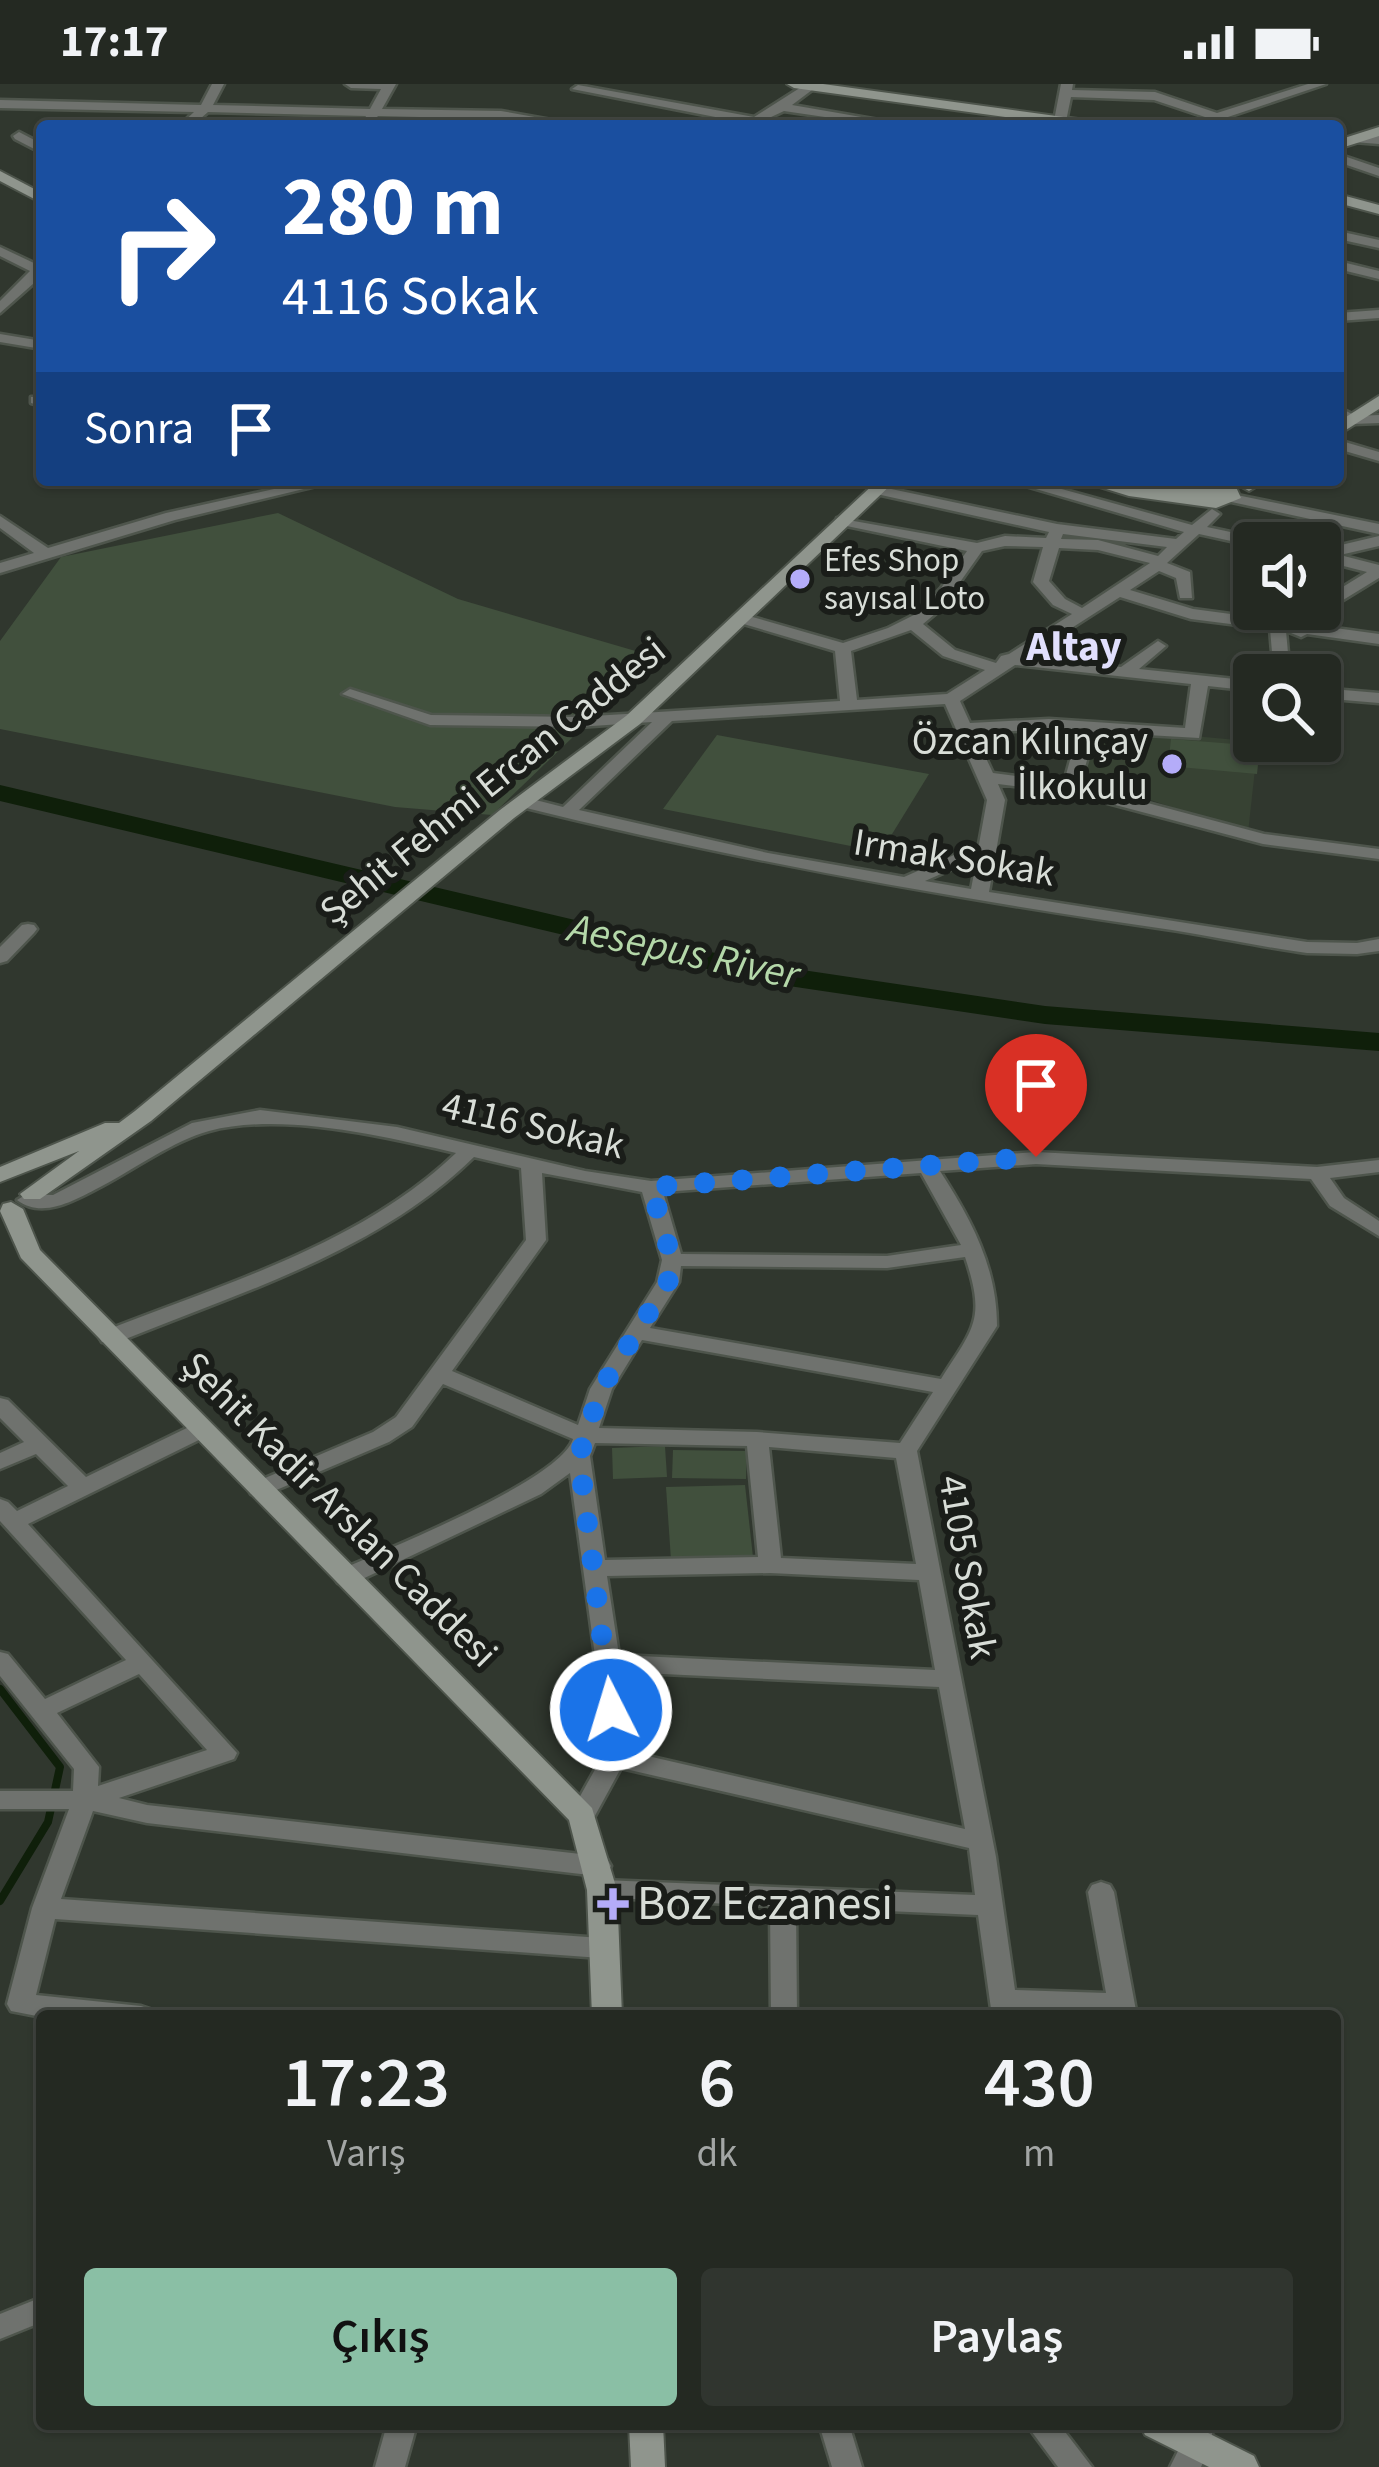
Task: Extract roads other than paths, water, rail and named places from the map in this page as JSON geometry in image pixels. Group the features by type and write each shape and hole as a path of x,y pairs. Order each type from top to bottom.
{"main road":[{"path":"794,84 1041,120"},
{"path":"1344,144 1379,136"},
{"path":"0,175 36,196"},
{"path":"1344,201 1379,210"},
{"path":"1344,420 1378,408"},
{"name":"Şehit Fehmi Ercan Caddesi","path":"12,1206 143,1116 516,808 633,720 879,486"},
{"path":"1109,486 1227,496"},
{"name":"Şehit Fehmi Ercan Caddesi","path":"0,1175 143,1116"},
{"path":"0,1175 25,1178 12,1206"},
{"name":"Şehit Kadir Arslan Caddesi","path":"12,1206 29,1253 582,1816 600,1878 606,2010"},
{"path":"646,2430 647,2467"},
{"path":"1167,2430 1242,2467"}],"street":[{"path":"56,105 69,84"},
{"path":"192,120 205,109 218,84"},
{"path":"350,84 390,85 370,120"},
{"path":"1046,84 1160,91 1183,84"},
{"path":"754,120 784,107 812,85"},
{"path":"1207,120 1307,85"},
{"path":"553,120 581,87 733,120"},
{"path":"1062,120 1067,88"},
{"path":"1160,91 1216,117"},
{"path":"0,104 375,112 437,120 499,120"},
{"path":"137,120 145,107"},
{"path":"784,107 865,120"},
{"path":"324,120 327,111"},
{"path":"36,132 19,136 36,145"},
{"path":"1344,160 1379,172"},
{"path":"1344,236 1379,244"},
{"path":"0,250 36,267"},
{"path":"1344,266 1379,275"},
{"path":"0,309 36,274"},
{"path":"1344,317 1379,314"},
{"path":"0,338 36,344"},
{"path":"1344,402 1378,408"},
{"path":"1344,446 1379,458"},
{"path":"0,568 171,516 307,486"},
{"path":"891,486 1019,522 1054,537 1158,563 1184,575 1186,595"},
{"path":"1031,486 1233,537"},
{"path":"1019,522 1062,496"},
{"path":"350,694 430,720 633,720 951,699 1000,663 1119,592 1181,544 1227,496 1379,530"},
{"path":"903,532 973,512"},
{"path":"842,520 977,548 1054,537 1181,544"},
{"path":"0,521 43,553"},
{"path":"1054,537 1041,581 1059,602 1085,615"},
{"path":"1341,550 1379,541"},
{"path":"743,620 843,648 916,626 933,611 977,548"},
{"path":"1341,560 1379,570"},
{"path":"1301,632 1333,599 1360,589 1379,570"},
{"path":"1119,592 1191,614 1233,620"},
{"path":"916,626 950,653 1000,663 1233,684"},
{"path":"1293,630 1379,639"},
{"path":"1123,673 1158,646"},
{"path":"843,648 849,704"},
{"path":"966,728 1088,726 1192,734 1200,681"},
{"path":"1341,695 1379,698"},
{"path":"951,699 996,800 979,897"},
{"path":"566,813 666,718"},
{"path":"1071,788 1088,726"},
{"path":"988,778 1071,788 1237,833 1379,854"},
{"name":"Irmak Sokak","path":"516,808 566,813 692,846 979,897 1321,946 1379,945"},
{"path":"903,884 987,848"},
{"path":"0,957 28,928"},
{"name":"4116 Sokak","path":"12,1206 57,1201 200,1127 245,1118 327,1121 651,1187 1036,1157 1317,1173 1379,1166"},
{"path":"110,1337 360,1230 451,1172 471,1149"},
{"path":"260,1489 381,1437 404,1422 536,1240 531,1164"},
{"name":"4105 Sokak","path":"926,1165 956,1211 988,1306 986,1326 907,1451 1004,2008"},
{"path":"1317,1173 1337,1202 1379,1229"},
{"path":"582,1816 614,1757 608,1663 581,1445 601,1389 668,1282 672,1260 651,1187"},
{"path":"672,1260 887,1262 972,1250"},
{"path":"635,1332 946,1387"},
{"path":"441,1376 581,1445 757,1439 907,1451"},
{"path":"0,1405 83,1487"},
{"path":"64,1800 225,1753 7,1514 83,1487 201,1430"},
{"path":"757,1439 770,1565"},
{"path":"0,1462 39,1444"},
{"path":"346,1577 533,1489 581,1445"},
{"path":"596,1568 770,1565 931,1573"},
{"path":"0,1660 87,1767 64,1800 45,1908 20,2004 45,2010"},
{"path":"43,1710 142,1663"},
{"path":"608,1663 948,1679"},
{"path":"614,1757 978,1840"},
{"path":"0,1800 64,1800 600,1878 783,1897 986,1906"},
{"path":"1004,2008 1122,2010 1101,1892"},
{"path":"783,1897 784,2010"},
{"path":"45,1908 601,1948"},
{"path":"0,2326 36,2311"},
{"path":"391,2467 400,2430"},
{"path":"836,2430 847,2467"},
{"path":"1046,2430 1077,2467"}],"waterway":[{"name":"Aesepus River","path":"0,793 762,973 1045,1015 1379,1042"},
{"path":"0,1689 60,1767 48,1822 0,1901"}],"place":[{"name":"Efes Shop sayısal Loto","path":"800,579"},
{"name":"Özcan Kılınçay İlkokulu","path":"1172,764"},
{"name":"Boz Eczanesi","path":"613,1904"}],"district":[{"name":"Altay","path":"1074,647"}]}
